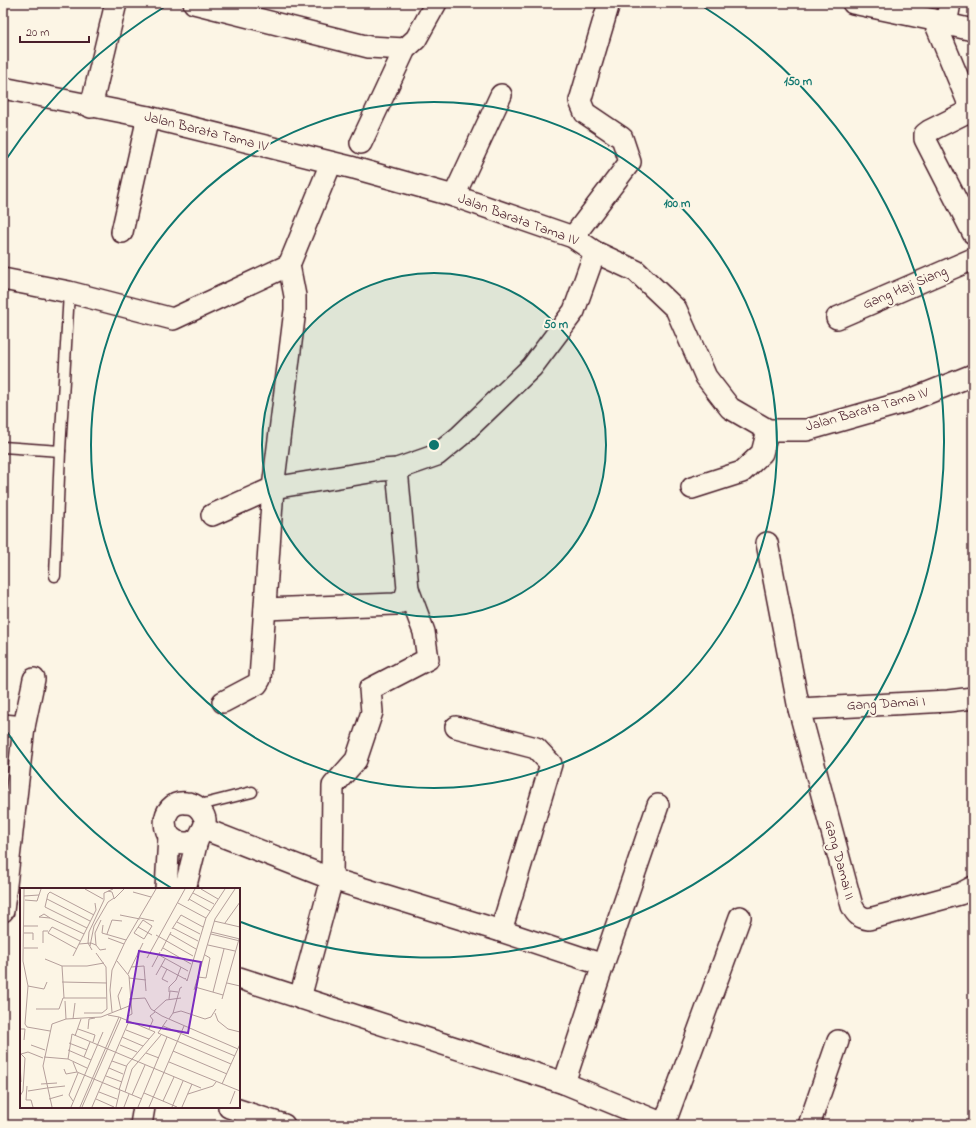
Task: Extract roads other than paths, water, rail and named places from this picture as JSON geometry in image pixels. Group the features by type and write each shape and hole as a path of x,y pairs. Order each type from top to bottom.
{"street":[{"path":"91,106 116,3"},
{"path":"194,3 369,47 405,49"},
{"path":"361,143 405,49 416,39 436,3"},
{"path":"574,237 630,162 622,138 585,113 580,101 608,3"},
{"path":"853,3 973,30"},
{"path":"950,3 940,22 972,112 929,131 925,134 925,139 973,233"},
{"name":"Jalan Barata Tama IV","path":"3,88 148,117 331,163 454,196 574,237 595,252 636,271 676,309 706,377 730,408 768,430 807,430 904,402 973,375"},
{"path":"454,196 501,95"},
{"path":"122,232 148,117"},
{"path":"223,702 258,684 260,678 273,488 296,310 289,265 331,163"},
{"path":"212,515 273,488 382,470 397,469 437,454 460,436 532,367 574,311 595,252"},
{"name":"Gang Haji Siang","path":"837,318 973,259"},
{"path":"3,279 69,292 173,319 289,265"},
{"path":"692,488 742,472 762,453 768,430"},
{"path":"300,998 332,879 333,786 356,760 372,712 370,689 428,659 424,632 408,589 397,469"},
{"path":"767,543 799,709"},
{"path":"265,609 395,604 404,601 408,589"},
{"path":"3,910 4,885 24,727 34,679"},
{"name":"Gang Damai I","path":"799,709 948,701 973,698"},
{"name":"Gang Damai II","path":"799,709 852,906 856,914 863,918 869,919 960,894 973,887"},
{"path":"3,725 24,727"},
{"path":"456,727 536,748 551,764 501,931"},
{"path":"166,888 169,836 165,826 165,816 172,807 181,802 192,803 201,809 205,819 185,888"},
{"path":"564,1083 658,805"},
{"path":"201,834 332,879 501,931 603,965"},
{"path":"169,836 178,842 188,844 201,834"},
{"path":"240,978 564,1083 664,1125 740,916"},
{"path":"809,1125 838,1041"},
{"path":"141,1125 144,1108"},
{"path":"233,1108 284,1125"}],"lane":[{"path":"55,576 60,450 69,292"},
{"path":"3,447 60,450"},
{"path":"196,806 252,792"}]}
